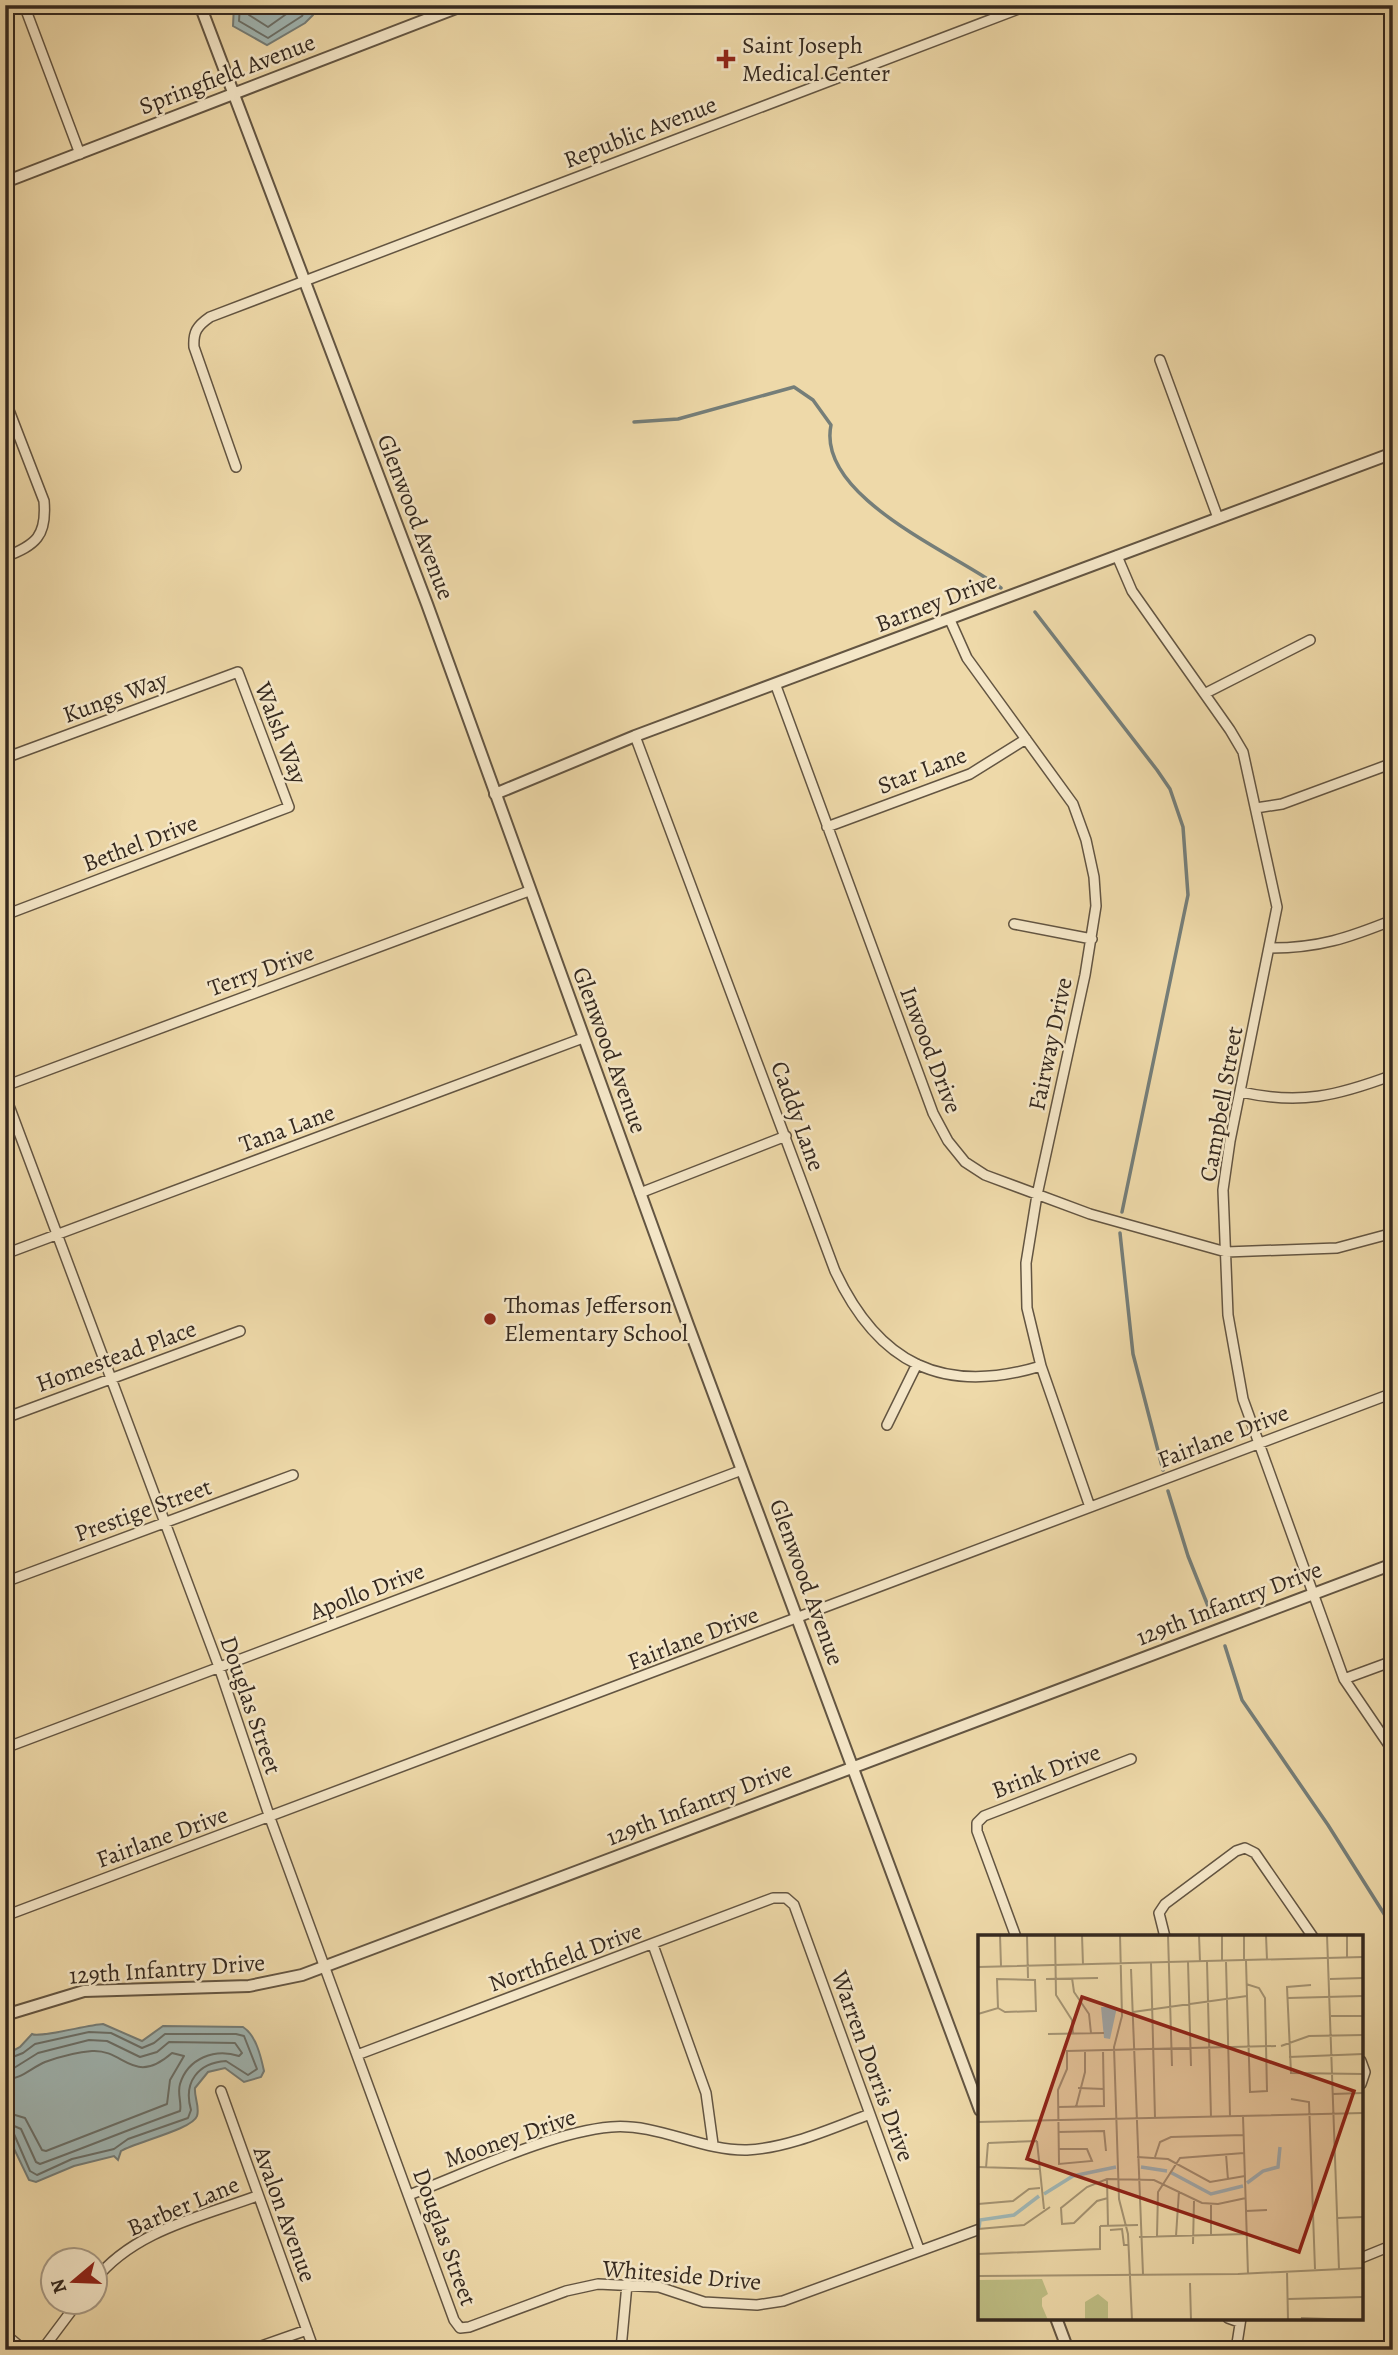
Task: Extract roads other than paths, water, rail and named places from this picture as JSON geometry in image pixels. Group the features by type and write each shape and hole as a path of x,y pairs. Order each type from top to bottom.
{"street":[{"path":"24,5 80,154"},
{"name":"Glenwood Avenue","path":"200,5 495,794 978,2105"},
{"name":"Springfield Avenue","path":"5,182 464,5"},
{"name":"Republic Avenue","path":"236,467 198,363 193,336 199,324 209,317 1029,5"},
{"path":"1160,360 1218,518"},
{"path":"5,400 44,501 42,531 27,548 5,557"},
{"name":"Barney Drive","path":"495,794 635,736 1393,453"},
{"name":"Campbell Street","path":"1117,556 1132,591 1206,693 1243,752 1256,808 1277,907 1223,1190 1228,1315 1243,1399 1344,1679 1393,1751"},
{"name":"Fairway Drive","path":"950,620 967,658 1073,804 1086,840 1094,877 1096,906 1091,939 1030,1230 1026,1275 1027,1308 1041,1366 1090,1507"},
{"path":"1206,693 1310,640"},
{"name":"Kungs Way","path":"5,758 238,672"},
{"name":"Walsh Way","path":"238,672 289,807"},
{"name":"Inwood Drive","path":"776,685 933,1113 948,1141 965,1161 985,1175 1090,1214 1226,1252 1337,1248 1393,1233"},
{"name":"Caddy Lane","path":"635,736 848,1300 874,1333 917,1364 949,1375 980,1377 1015,1374 1041,1366"},
{"name":"Star Lane","path":"827,827 971,774 1026,739"},
{"path":"1256,808 1282,804 1393,763"},
{"name":"Bethel Drive","path":"5,915 289,807"},
{"name":"Terry Drive","path":"5,1086 529,891"},
{"path":"1271,947 1307,948 1337,943 1393,920"},
{"path":"1014,924 1091,939"},
{"name":"Tana Lane","path":"5,1254 583,1038"},
{"path":"1241,1092 1274,1099 1309,1099 1345,1093 1393,1075"},
{"name":"Douglas Street","path":"5,1095 219,1667 270,1818 460,2328"},
{"path":"640,1193 786,1136"},
{"name":"Homestead Place","path":"5,1418 240,1331"},
{"path":"887,1425 917,1364"},
{"name":"Fairlane Drive","path":"5,1916 1393,1393"},
{"name":"Apollo Drive","path":"5,1748 743,1469"},
{"name":"Prestige Street","path":"5,1582 293,1475"},
{"name":"129th Infantry Drive","path":"5,2015 84,1991 249,1986 279,1982 1393,1564"},
{"path":"1344,1679 1393,1661"},
{"name":"Brink Drive","path":"1015,1935 976,1831 977,1823 984,1816 1131,1759"},
{"path":"1164,1935 1159,1913 1164,1904 1245,1848 1255,1853 1312,1935"},
{"name":"Northfield Drive","path":"357,2055 773,1898 786,1898"},
{"name":"Warren Dorris Drive","path":"786,1898 794,1905 919,2249"},
{"path":"653,1945 706,2093 713,2144"},
{"name":"Avalon Avenue","path":"221,2091 314,2350"},
{"name":"Mooney Drive","path":"409,2195 573,2133 633,2125 746,2150 774,2146 870,2114"},
{"name":"Barber Lane","path":"108,2266 149,2236 257,2196"},
{"name":"Whiteside Drive","path":"460,2328 469,2328 566,2291 598,2284 659,2287 704,2302 757,2305 783,2301 919,2249 978,2230"},
{"path":"1363,2257 1393,2245"},
{"path":"621,2349 627,2284"},
{"path":"42,2350 68,2316"},
{"path":"1057,2320 1068,2350"},
{"path":"1236,2350 1240,2320"},
{"path":"250,2350 307,2330"},
{"path":"5,2334 24,2350"}],"water":[{"path":"234,5 314,5 313,15 305,23 267,45 233,26"},
{"path":"103,2024 142,2041 163,2026 243,2027 255,2041 264,2071 261,2077 244,2082 225,2068 208,2072 195,2088 197,2116 186,2126 128,2147 121,2151 118,2160 114,2156 74,2166 36,2182 29,2180 5,2130 5,2055 20,2047 32,2034"}],"waterway":[{"path":"634,422 678,419 794,387 813,400 831,425 832,451 845,476 866,499 923,540 1001,588"},
{"path":"1035,612 1157,770 1170,789 1183,827 1188,895 1122,1212"},
{"path":"1120,1233 1133,1354 1163,1470"},
{"path":"1168,1491 1188,1556 1212,1616"},
{"path":"1225,1646 1242,1700 1328,1825 1393,1928"}],"place":[{"name":"Saint Joseph Medical Center","path":"726,59"},
{"name":"Thomas Jefferson Elementary School","path":"490,1319"}]}
